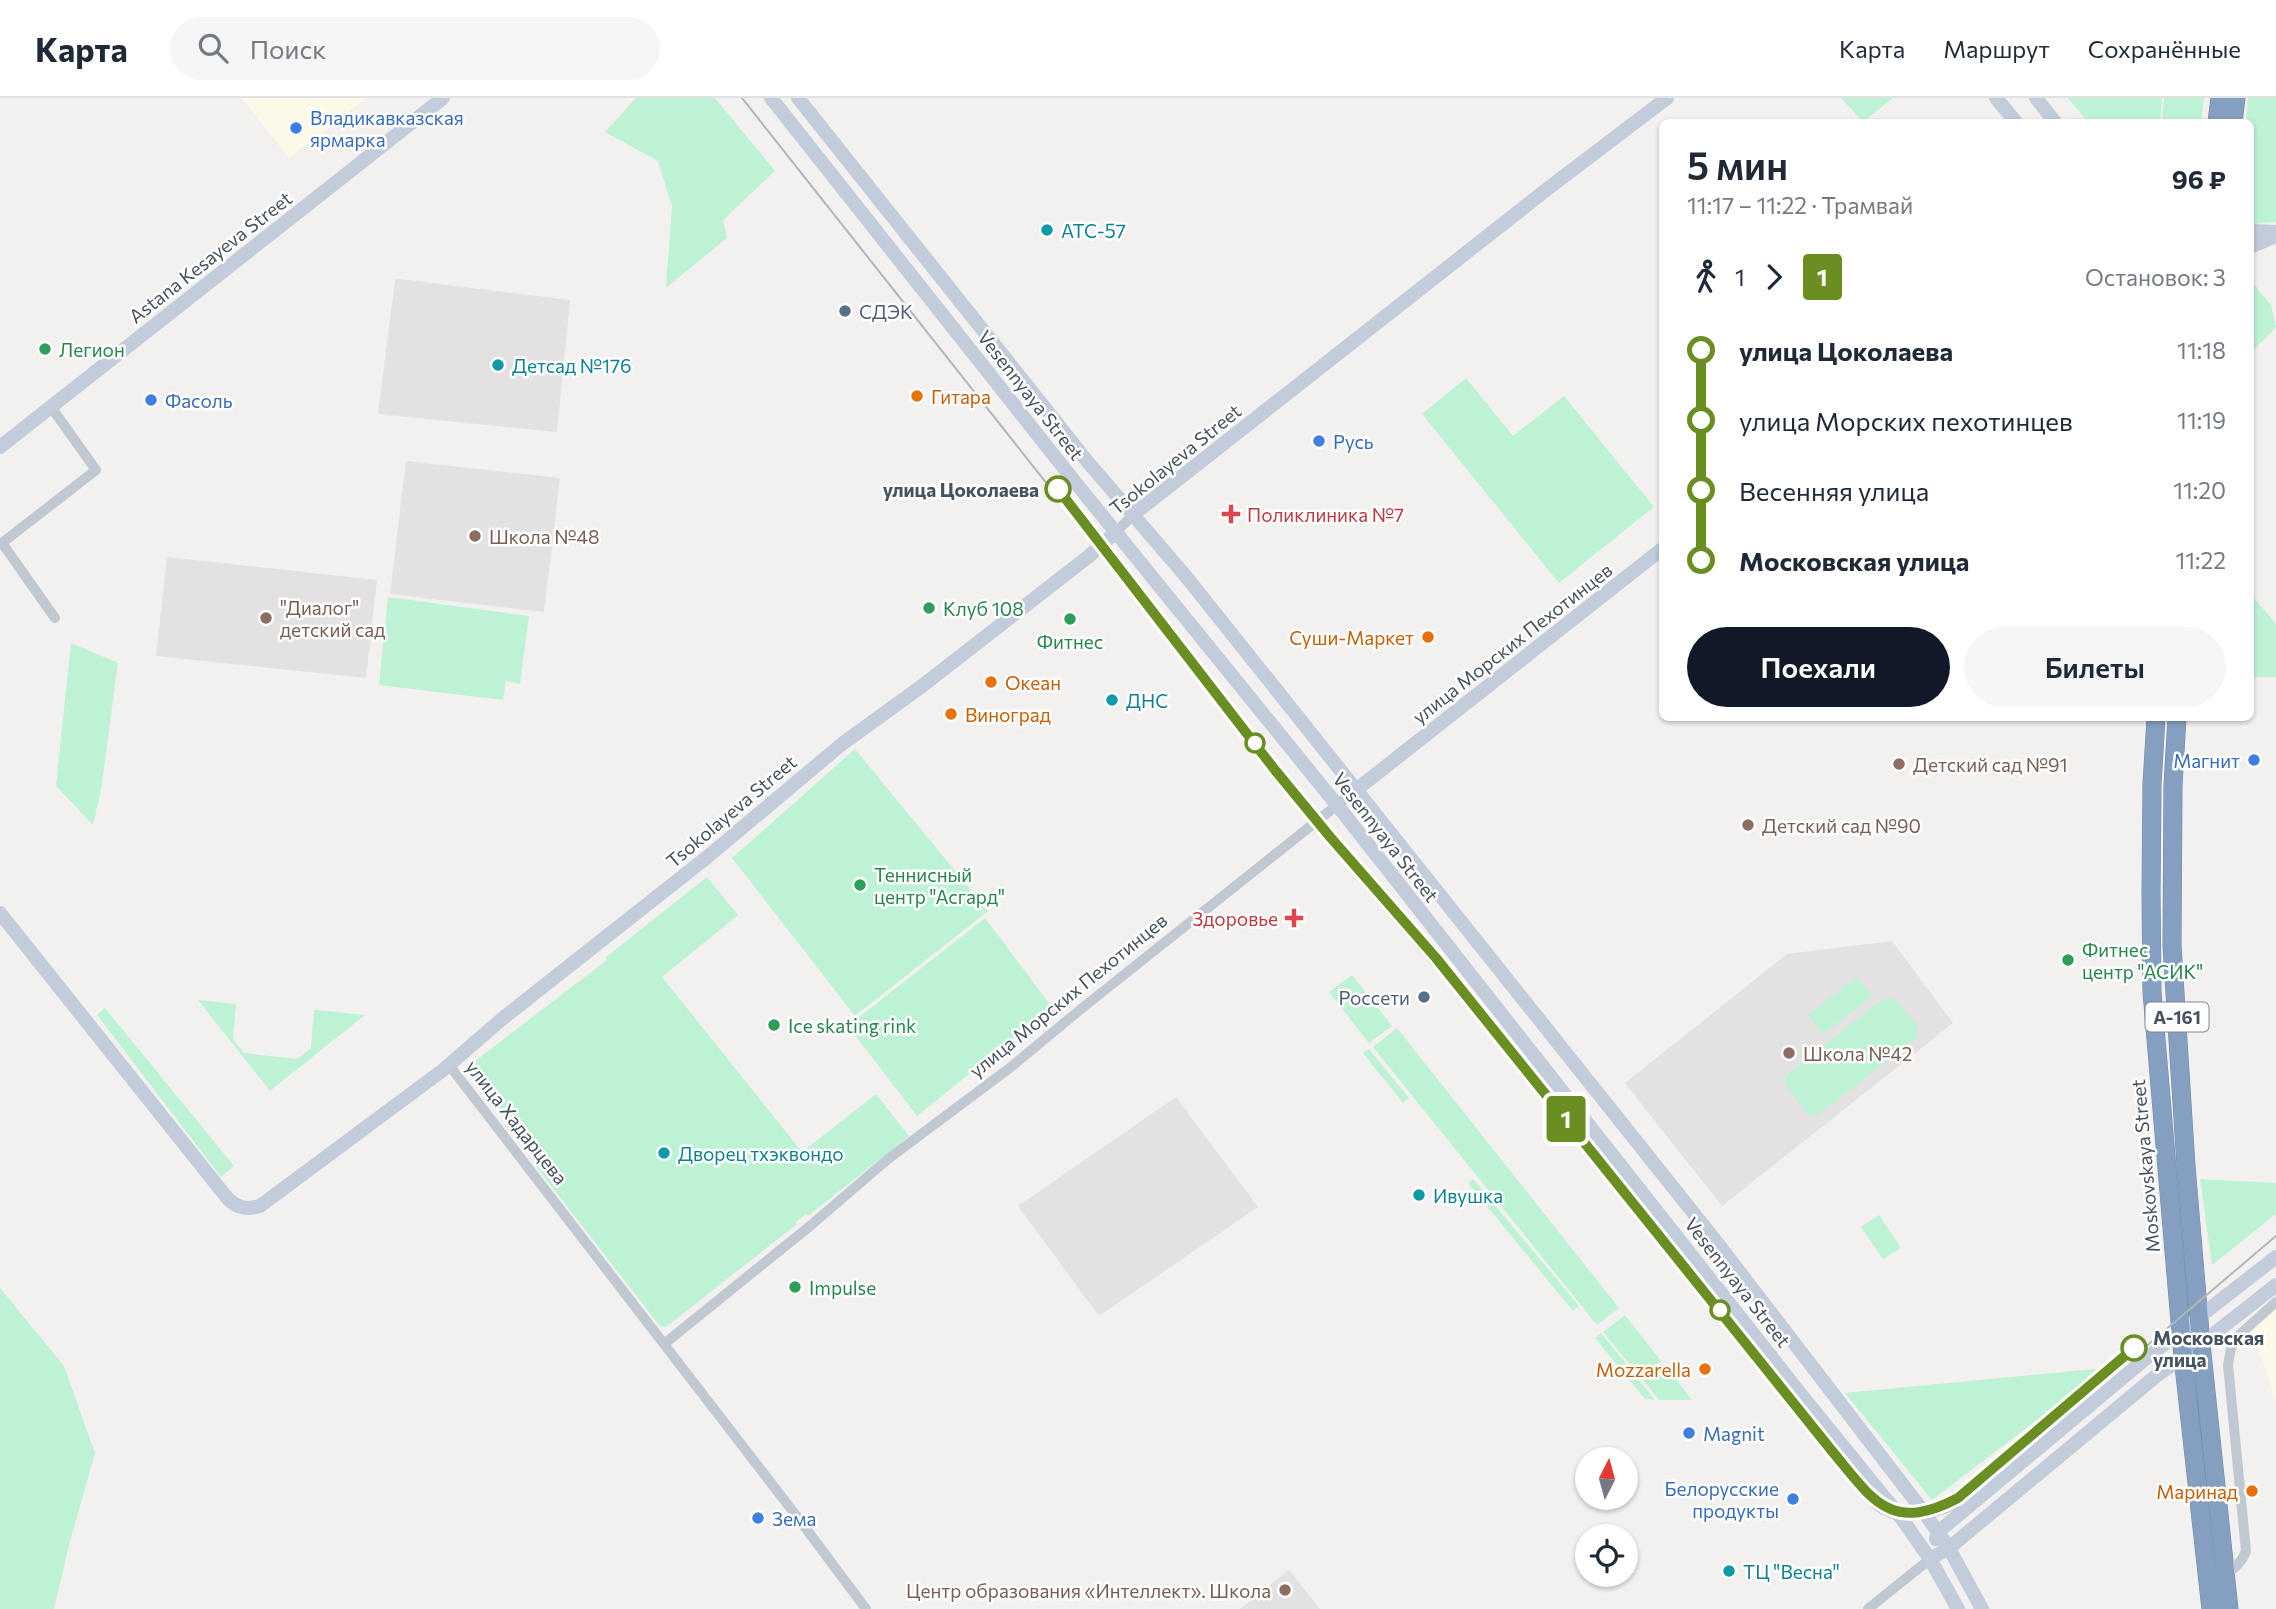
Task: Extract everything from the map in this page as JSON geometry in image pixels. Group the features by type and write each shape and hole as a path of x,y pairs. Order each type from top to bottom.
{"highway":[{"path":"2217,119 2220,98"},
{"path":"2234,119 2236,98"},
{"name":"Moskovskaya Street","path":"2157,721 2152,784 2152,992 2183,1357 2211,1609"},
{"name":"А-161","path":"2177,721 2173,785 2172,946 2201,1344 2229,1609"}],"street":[{"name":"Astana Kesayeva Street","path":"0,447 443,98"},
{"name":"Vesennyaya Street","path":"771,98 1337,805 1902,1519 1930,1559 1958,1609"},
{"name":"Vesennyaya Street","path":"798,98 1715,1240 1938,1532 1982,1609"},
{"name":"Tsokolayeva Street","path":"449,1065 502,1019 706,858 842,744 922,686 1089,556 1134,514 1525,206 1667,98"},
{"path":"1996,98 2014,119"},
{"path":"2036,98 2053,119"},
{"path":"2254,231 2276,234"},
{"path":"2254,245 2276,234"},
{"path":"51,407 96,470 2,543 55,618"},
{"name":"улица Морских Пехотинцев","path":"664,1344 888,1159 1012,1067 1081,1009 1659,551"},
{"name":"улица Хадарцева","path":"0,913 228,1199 243,1208 260,1206 267,1202 449,1065 866,1609"},
{"path":"1930,1559 1938,1532 2144,1360 2276,1257"},
{"path":"1868,1609 1930,1559 1949,1548 2156,1376 2276,1285"},
{"path":"2225,1575 2244,1558 2246,1551 2228,1365 2231,1348 2239,1335 2276,1302"},
{"path":"2249,1306 2252,1324"}],"shaded area":[{"name":"Владикавказская ярмарка","path":"242,98 366,98 289,158"},
{"path":"395,280 570,300 557,432 378,414"},
{"name":"Школа №48","path":"406,461 560,478 544,612 390,594"},
{"name":"\"Диалог\" детский сад","path":"167,557 377,580 366,678 156,656"},
{"name":"Школа №42","path":"1892,941 1953,1023 1722,1206 1625,1083 1787,954"},
{"path":"1176,1097 1258,1207 1099,1316 1018,1206"},
{"path":"2276,1301 2276,1403 2250,1323"},
{"name":"Центр образования «Интеллект». Школа","path":"1289,1570 1320,1609 1240,1609"}],"green space":[{"path":"636,98 715,98 775,171 723,220 727,238 666,288 672,206 658,161 605,132"},
{"path":"1841,98 1893,98 1867,119 1860,119"},
{"path":"2068,98 2162,98 2160,119 2086,119"},
{"path":"2164,98 2204,98 2201,119 2162,119"},
{"path":"2248,98 2276,98 2276,222 2254,224 2254,119 2246,119"},
{"path":"2254,284 2271,305 2276,327 2254,350"},
{"path":"1466,378 1513,436 1564,396 1654,507 1559,583 1422,414"},
{"path":"388,597 529,616 520,684 506,681 503,700 379,685"},
{"path":"2254,598 2276,624 2276,677 2254,677"},
{"path":"71,643 118,663 101,790 93,825 56,786"},
{"name":"Теннисный центр \"Асгард\"","path":"855,749 988,911 855,1016 732,858"},
{"path":"707,877 738,915 662,977 802,1152 876,1094 909,1136 808,1216 806,1214 797,1224 666,1327 660,1326 535,1165 537,1159 466,1068 607,960 606,957"},
{"path":"985,918 1052,1007 917,1116 848,1026"},
{"path":"1352,975 1392,1026 1369,1043 1329,992"},
{"path":"1857,977 1872,996 1823,1034 1808,1015"},
{"path":"1889,998 1896,1001 1917,1025 1917,1037 1818,1115 1809,1116 1785,1084 1786,1076 1880,1001"},
{"path":"198,1000 236,1004 233,1039 244,1053 297,1059 311,1048 314,1010 365,1015 270,1091"},
{"path":"105,1008 234,1166 221,1177 97,1015"},
{"path":"1397,1028 1619,1308 1597,1325 1373,1047"},
{"path":"1369,1049 1409,1098 1403,1103 1363,1053"},
{"path":"1473,1179 1579,1306 1573,1311 1468,1183"},
{"path":"2200,1179 2276,1183 2276,1214 2212,1265"},
{"path":"1879,1215 1901,1248 1883,1259 1861,1227"},
{"path":"0,1288 64,1366 95,1453 54,1609 0,1609"},
{"path":"1625,1315 1661,1361 1640,1377 1603,1332"},
{"path":"1601,1333 1655,1400 1645,1399 1595,1338"},
{"path":"1664,1364 1692,1400 1659,1400 1643,1380"},
{"path":"2105,1368 1932,1500 1845,1393"}],"tram line":[{"path":"742,98 1104,556 1324,840 1457,993 1875,1509 1894,1518 1916,1519 1938,1515 1957,1507 2276,1236"},
{"name":"1","path":"1058,489 1275,770 1436,958 1832,1451 1878,1504 1896,1511 1918,1512 1958,1498 2134,1348"}],"place":[{"name":"Владикавказская ярмарка","path":"296,128"},
{"name":"АТС-57","path":"1047,230"},
{"name":"СДЭК","path":"845,311"},
{"name":"Легион","path":"45,349"},
{"name":"Детсад №176","path":"498,365"},
{"name":"Гитара","path":"917,396"},
{"name":"Фасоль","path":"151,400"},
{"name":"Русь","path":"1319,441"},
{"name":"улица Цоколаева","path":"1058,489"},
{"name":"Поликлиника №7","path":"1231,514"},
{"name":"Школа №48","path":"475,536"},
{"name":"Клуб 108","path":"929,608"},
{"name":"\"Диалог\" детский сад","path":"266,618"},
{"name":"Фитнес","path":"1070,619"},
{"name":"Суши-Маркет","path":"1428,637"},
{"name":"Океан","path":"991,682"},
{"name":"ДНС","path":"1112,700"},
{"name":"Виноград","path":"951,714"},
{"name":"Магнит","path":"2254,760"},
{"name":"Детский сад №91","path":"1899,764"},
{"name":"Детский сад №90","path":"1748,825"},
{"name":"Теннисный центр \"Асгард\"","path":"860,885"},
{"name":"Здоровье","path":"1294,918"},
{"name":"Фитнес центр \"АСИК\"","path":"2068,960"},
{"name":"Россети","path":"1424,997"},
{"name":"Ice skating rink","path":"774,1025"},
{"name":"Школа №42","path":"1789,1053"},
{"name":"Дворец тхэквондо","path":"664,1153"},
{"name":"Ивушка","path":"1419,1195"},
{"name":"Impulse","path":"795,1287"},
{"name":"Московская улица","path":"2134,1348"},
{"name":"Mozzarella","path":"1705,1369"},
{"name":"Magnit","path":"1689,1433"},
{"name":"Маринад","path":"2252,1491"},
{"name":"Белорусские продукты","path":"1793,1499"},
{"name":"Зема","path":"758,1518"},
{"name":"ТЦ \"Весна\"","path":"1729,1571"},
{"name":"Центр образования «Интеллект». Школа","path":"1285,1590"}]}
